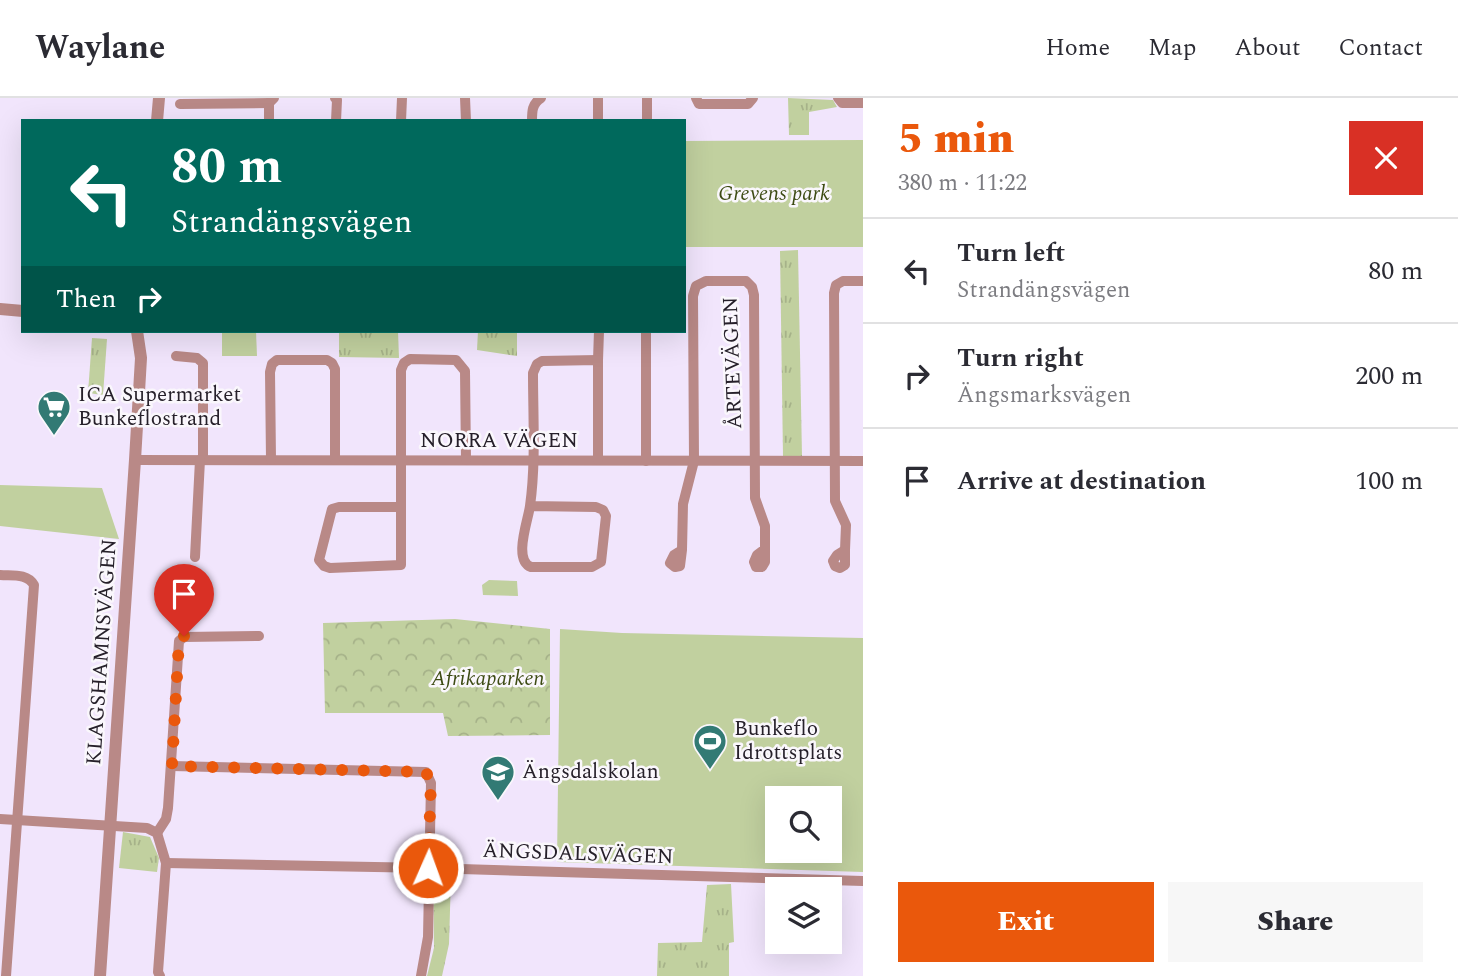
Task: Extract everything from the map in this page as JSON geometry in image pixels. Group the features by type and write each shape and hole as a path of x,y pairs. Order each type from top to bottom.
{"street":[{"path":"157,119 159,98"},
{"path":"335,98 336,119"},
{"path":"401,119 402,98"},
{"path":"465,98 466,119"},
{"path":"532,119 535,102 541,98"},
{"path":"598,98 598,119"},
{"path":"647,98 647,119"},
{"path":"695,98 699,104 748,104 753,98"},
{"path":"838,98 842,103 863,103"},
{"path":"180,104 271,100 269,119"},
{"name":"ÅRTEVÄGEN","path":"694,461 693,296 696,286 706,281 746,281 752,287 754,295 755,461"},
{"path":"845,550 846,525 835,501 834,293 835,285 844,281 863,281"},
{"path":"0,309 21,311"},
{"name":"KLAGSHAMNSVÄGEN","path":"100,976 141,358 137,333"},
{"path":"598,333 598,460"},
{"path":"646,333 646,461"},
{"path":"176,356 197,358 202,363 201,460 195,557"},
{"path":"401,507 332,509 319,560 330,568 401,565 401,507 401,460 401,370 404,363 410,359 456,360 466,371 466,460"},
{"path":"271,460 272,364 277,360 327,360 335,369 335,460"},
{"path":"530,506 596,507 603,510 606,516 601,562 592,567 531,567 525,565 522,559 524,531 530,506 533,373 537,364 542,361 598,360"},
{"name":"NORRA VÄGEN","path":"135,460 863,461"},
{"path":"682,550 683,504 694,461"},
{"path":"755,461 755,498 765,526 765,549"},
{"path":"0,575 24,576 34,584 17,820 4,951 6,976"},
{"path":"157,833 166,819 172,766 179,641 184,636 259,636"},
{"path":"172,766 426,772 431,783 428,937 421,976"},
{"path":"0,819 109,824 147,828 157,833 166,863 159,974"},
{"name":"ÄNGSDALSVÄGEN","path":"166,863 863,881"}],"green space":[{"path":"788,98 833,100 837,107 809,112 809,135 789,135"},
{"name":"Grevens park","path":"863,140 863,247 686,247 686,141"},
{"path":"798,250 802,456 783,456 780,251"},
{"path":"222,333 256,333 257,356 222,356"},
{"path":"339,333 398,333 399,358 339,357"},
{"path":"478,333 517,333 517,356 477,350"},
{"path":"92,338 107,339 103,395 88,393"},
{"path":"0,485 102,488 119,539 0,526"},
{"path":"489,580 517,581 518,596 483,595 482,585"},
{"name":"Afrikaparken","path":"455,619 550,629 550,735 448,736 443,713 325,713 323,623"},
{"name":"Bunkeflo Idrottsplats","path":"560,629 622,633 863,638 863,872 557,862"},
{"path":"123,832 150,837 159,858 157,872 119,868"},
{"path":"433,876 451,877 449,944 442,976 427,976 434,948"},
{"path":"731,884 734,942 729,943 729,976 657,976 658,943 702,942 707,885"}],"place":[{"name":"ICA Supermarket Bunkeflostrand","path":"54,437"},
{"name":"Bunkeflo Idrottsplats","path":"710,771"},
{"name":"Ängsdalskolan","path":"498,802"}],"route":[{"path":"184,636 179,641 172,766 426,772 431,783 428,868"}]}
